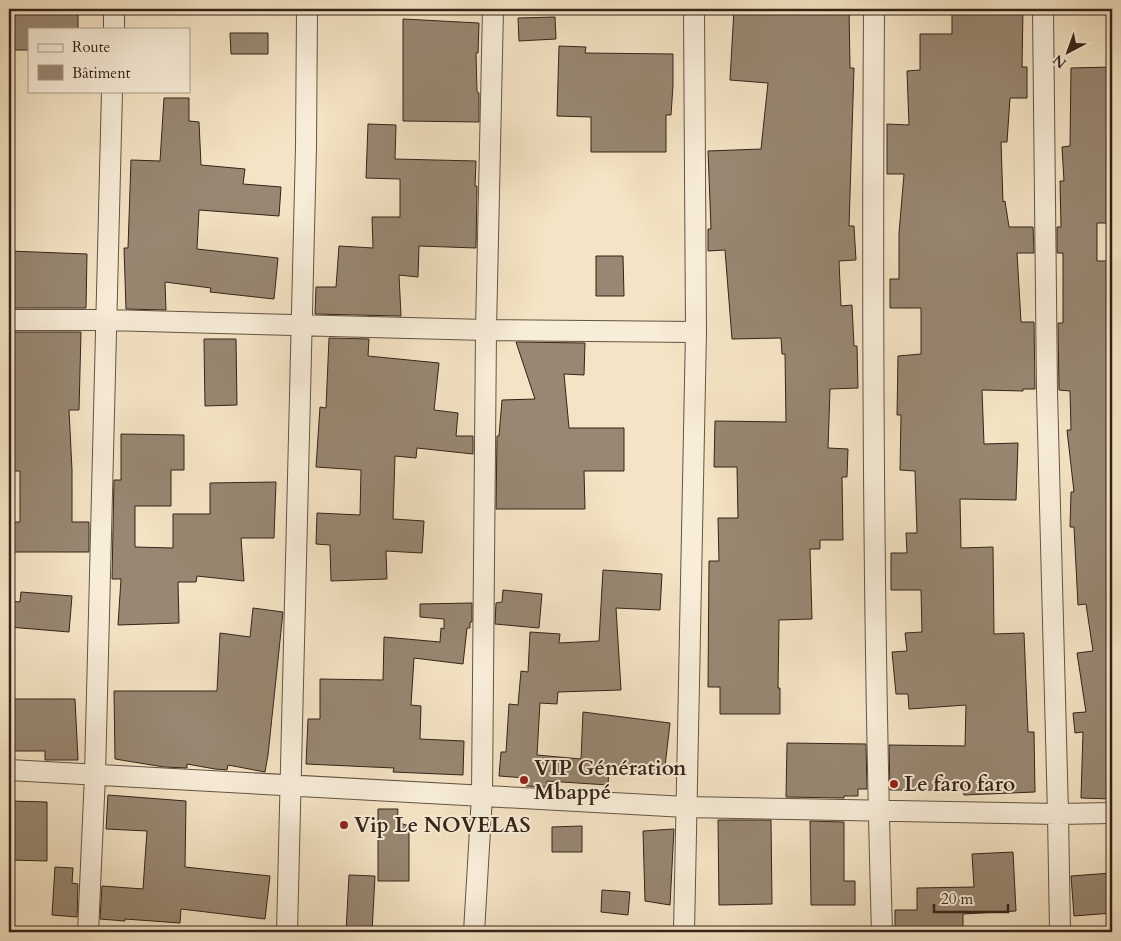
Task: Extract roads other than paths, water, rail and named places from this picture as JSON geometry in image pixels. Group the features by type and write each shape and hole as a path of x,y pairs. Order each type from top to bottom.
{"street":[{"path":"114,9 114,28"},
{"path":"287,932 306,146 307,9"},
{"path":"474,932 482,796 486,330 493,9"},
{"path":"684,932 696,332 694,9"},
{"path":"874,9 873,265 878,809 882,932"},
{"path":"1043,9 1047,391 1060,932"},
{"path":"88,932 95,775 112,92"},
{"path":"9,320 106,320 486,330 696,332"},
{"path":"9,770 686,807 878,809 1058,814 1112,813"}],"place":[{"name":"VIP Génération Mbappé","path":"524,780"},
{"name":"Le faro faro","path":"894,784"},
{"name":"Vip Le NOVELAS","path":"344,825"}]}
